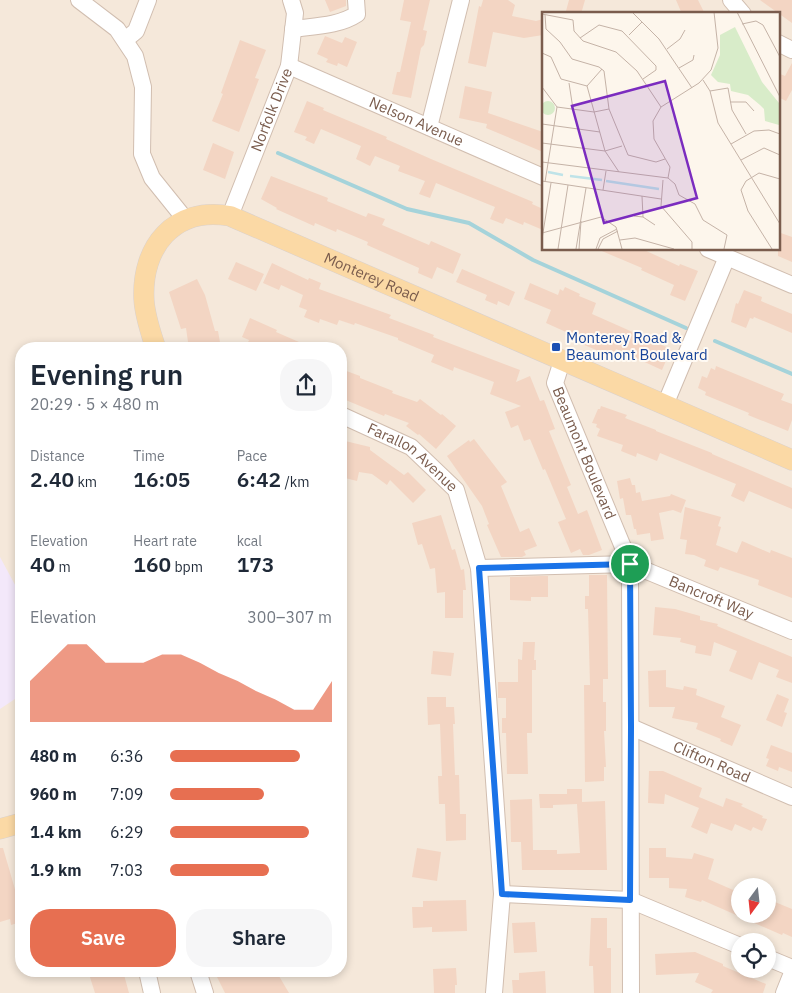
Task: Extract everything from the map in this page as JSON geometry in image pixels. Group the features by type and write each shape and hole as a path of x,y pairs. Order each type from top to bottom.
{"main road":[{"name":"Monterey Road","path":"185,219 200,215 230,216 792,460"},
{"path":"154,342 144,302 144,284 147,267 153,252 162,238 172,227 185,219"},
{"path":"0,829 15,824"}],"street":[{"path":"79,0 117,28 135,56 143,87 142,154 152,178 185,219"},
{"path":"124,40 136,31 148,0"},
{"name":"Norfolk Drive","path":"230,216 289,66 295,13 292,0"},
{"path":"293,28 341,22 357,14 356,0"},
{"path":"429,127 461,0"},
{"path":"731,0 741,12"},
{"path":"780,44 792,50"},
{"name":"Nelson Avenue","path":"289,66 542,177"},
{"path":"710,250 792,285"},
{"path":"665,405 727,257"},
{"name":"Beaumont Boulevard","path":"562,361 555,383 630,564 631,993"},
{"name":"Farallon Avenue","path":"347,418 411,447 456,490 479,568 502,894 494,993"},
{"name":"Bancroft Way","path":"479,568 630,564 792,631"},
{"name":"Clifton Road","path":"631,727 792,797"},
{"path":"502,894 630,900 731,942"},
{"path":"776,961 792,968"},
{"path":"784,993 792,974"},
{"path":"148,977 152,993"},
{"path":"200,977 204,993"}],"shaded area":[{"path":"0,0 792,0 792,993 0,993"},
{"path":"0,557 15,585 15,699 0,709"}],"building":[{"path":"325,0 346,0 346,6 330,12"},
{"path":"404,0 430,0 423,30 427,31 424,45 421,48 411,98 392,94 397,72 400,72 411,22 400,20"},
{"path":"483,0 508,0 515,5 512,16 536,21 542,19 542,35 524,38 493,32 486,67 468,63 479,6 481,7"},
{"path":"569,0 585,0 582,12 566,11"},
{"path":"676,0 698,0 704,12 681,12"},
{"path":"760,0 792,0 792,23 780,14 780,12 777,12"},
{"path":"325,36 342,43 345,37 357,42 347,67 338,63 337,66 326,62 328,59 317,54"},
{"path":"240,40 266,50 255,78 259,79 239,132 212,121 223,94 221,93"},
{"path":"792,63 792,90 786,101 780,98 780,74 785,76"},
{"path":"465,86 492,92 488,113 542,132 542,152 486,128 487,124 459,118"},
{"path":"307,101 324,108 323,110 387,137 386,139 533,202 532,204 542,209 542,230 524,222 523,225 506,218 503,224 490,219 495,207 436,183 430,198 419,194 425,181 398,171 400,166 375,156 370,166 356,159 361,146 321,129 314,144 305,140 307,137 294,132"},
{"path":"213,143 234,152 225,179 203,170"},
{"path":"271,176 328,198 327,201 366,217 368,213 385,219 382,225 429,245 431,241 461,254 453,274 437,267 432,279 418,273 419,268 367,245 368,242 337,229 336,232 315,223 314,226 276,209 261,199"},
{"path":"780,233 792,237 792,262 778,256"},
{"path":"599,250 644,250 679,266 680,264 698,271 685,301 670,295 674,285 641,270 642,268"},
{"path":"236,262 264,274 256,291 228,279"},
{"path":"272,263 308,280 309,278 321,283 319,289 391,315 389,318 434,335 433,337 520,370 516,382 530,376 540,401 544,400 555,429 549,431 571,485 567,487 578,514 587,510 602,550 589,555 583,555 580,549 571,553 558,522 566,519 545,469 543,470 530,439 524,441 518,425 511,428 505,412 521,406 490,394 494,382 454,367 453,371 431,362 434,355 398,340 398,338 355,323 354,325 339,320 337,325 320,319 319,323 304,317 307,310 299,307 303,295 281,285 279,290 263,283"},
{"path":"462,269 515,292 509,306 498,301 497,305 485,300 487,295 456,282"},
{"path":"197,279 205,295 220,342 188,342 186,328 181,329 169,292"},
{"path":"530,283 558,295 560,289 563,291 565,287 580,294 579,296 596,303 592,314 671,349 662,370 616,349 613,357 582,344 582,342 565,335 566,332 546,323 551,310 524,299"},
{"path":"744,290 762,297 761,301 792,314 792,333 754,317 753,319 750,318 746,328 731,322 736,303 738,304"},
{"path":"250,318 299,342 248,342 249,340 242,337"},
{"path":"716,366 784,394 781,400 792,404 792,420 788,431 705,395 706,392 698,388 702,376 707,378 711,368 715,370"},
{"path":"347,371 393,391 392,393 417,402 420,399 456,426 436,449 419,434 406,426 409,423 385,414 384,416 347,401"},
{"path":"601,406 627,415 625,418 792,488 792,509 749,491 744,502 731,496 736,484 660,453 657,461 637,453 636,457 621,451 623,445 597,436 600,429 596,427 597,424 592,423"},
{"path":"474,439 507,482 501,486 520,532 529,528 537,546 524,551 526,555 522,557 501,557 487,525 489,524 482,506 447,456 469,440 470,442"},
{"path":"347,441 370,447 370,450 404,475 408,472 426,490 413,503 390,480 387,485 372,474 359,472 357,481 347,478"},
{"path":"630,478 632,485 635,485 636,493 640,492 642,501 670,496 671,494 686,500 681,513 673,510 659,513 664,539 651,541 650,533 637,535 631,515 626,515 623,498 620,499 617,481"},
{"path":"685,507 721,517 718,526 721,527 716,545 737,553 742,541 770,553 771,550 792,558 792,598 758,585 759,580 720,567 718,571 704,566 706,560 694,555 685,554 687,540 680,539"},
{"path":"441,515 452,550 455,549 461,570 464,569 466,590 463,590 463,618 445,618 445,592 437,593 435,568 430,569 422,544 418,545 412,523"},
{"path":"589,575 607,575 608,679 603,679 603,702 606,702 606,731 604,731 606,767 604,767 604,781 585,782 584,685 590,685 588,609 585,609 585,596 589,596"},
{"path":"548,576 548,597 531,597 531,601 510,600 510,577"},
{"path":"655,607 675,609 700,616 700,620 718,624 717,626 792,657 792,683 776,677 779,670 759,662 752,680 729,671 737,651 714,642 711,656 695,653 696,646 680,642 681,638 653,635"},
{"path":"523,642 535,642 534,660 536,660 536,670 532,670 532,733 527,733 528,774 507,774 506,733 502,733 502,718 506,718 506,698 498,698 498,682 518,682 518,659 522,660"},
{"path":"433,651 454,653 451,676 431,674"},
{"path":"666,670 666,687 683,690 684,686 697,689 696,695 725,706 721,717 741,725 732,746 720,741 721,739 696,729 698,723 672,718 675,707 649,707 648,671"},
{"path":"777,694 789,699 784,712 787,713 782,727 766,720"},
{"path":"427,697 446,697 446,707 454,707 455,775 459,775 460,814 466,814 466,840 446,841 445,804 439,804 438,776 442,776 440,724 428,725"},
{"path":"771,745 792,753 792,772 779,767 778,771 766,766 769,759 766,758"},
{"path":"649,771 663,771 702,788 699,797 723,807 726,798 743,804 741,806 767,819 762,831 753,827 751,831 735,824 732,831 711,823 707,834 691,827 699,808 665,794 664,804 648,803"},
{"path":"567,789 582,789 582,802 605,801 607,870 522,870 521,842 511,842 510,800 532,799 533,850 557,850 557,854 580,853 577,804 553,805 553,808 540,808 539,794 567,794"},
{"path":"0,848 3,848 15,889 15,924 11,925 10,919 0,922"},
{"path":"417,848 441,852 437,881 412,877"},
{"path":"649,848 666,848 666,857 692,859 694,853 714,859 708,879 731,889 731,913 702,900 701,902 685,897 687,889 669,888 669,878 649,878"},
{"path":"466,900 467,931 432,932 432,927 413,928 412,907 423,907 423,901"},
{"path":"776,902 792,909 792,937 783,933 782,935 755,923 776,923"},
{"path":"591,918 607,918 607,948 611,948 611,993 594,993 593,966 589,966"},
{"path":"535,922 537,952 514,953 512,923"},
{"path":"695,952 731,969 731,978 752,978 766,984 763,993 711,993 713,990 695,982 699,973 656,975 655,954"},
{"path":"456,968 457,985 455,985 455,993 434,993 433,969"},
{"path":"545,971 546,993 513,993 512,980 519,980 519,973"},
{"path":"90,977 125,977 129,993 95,993"},
{"path":"217,977 280,977 289,993 225,993"}],"waterway":[{"path":"278,153 407,209 469,223 533,260 686,328"},
{"path":"715,341 792,374"}],"place":[{"name":"Monterey Road & Beaumont Boulevard","path":"556,347"}],"route":[{"path":"630,564 630,900 502,894 479,568 630,564"}]}
